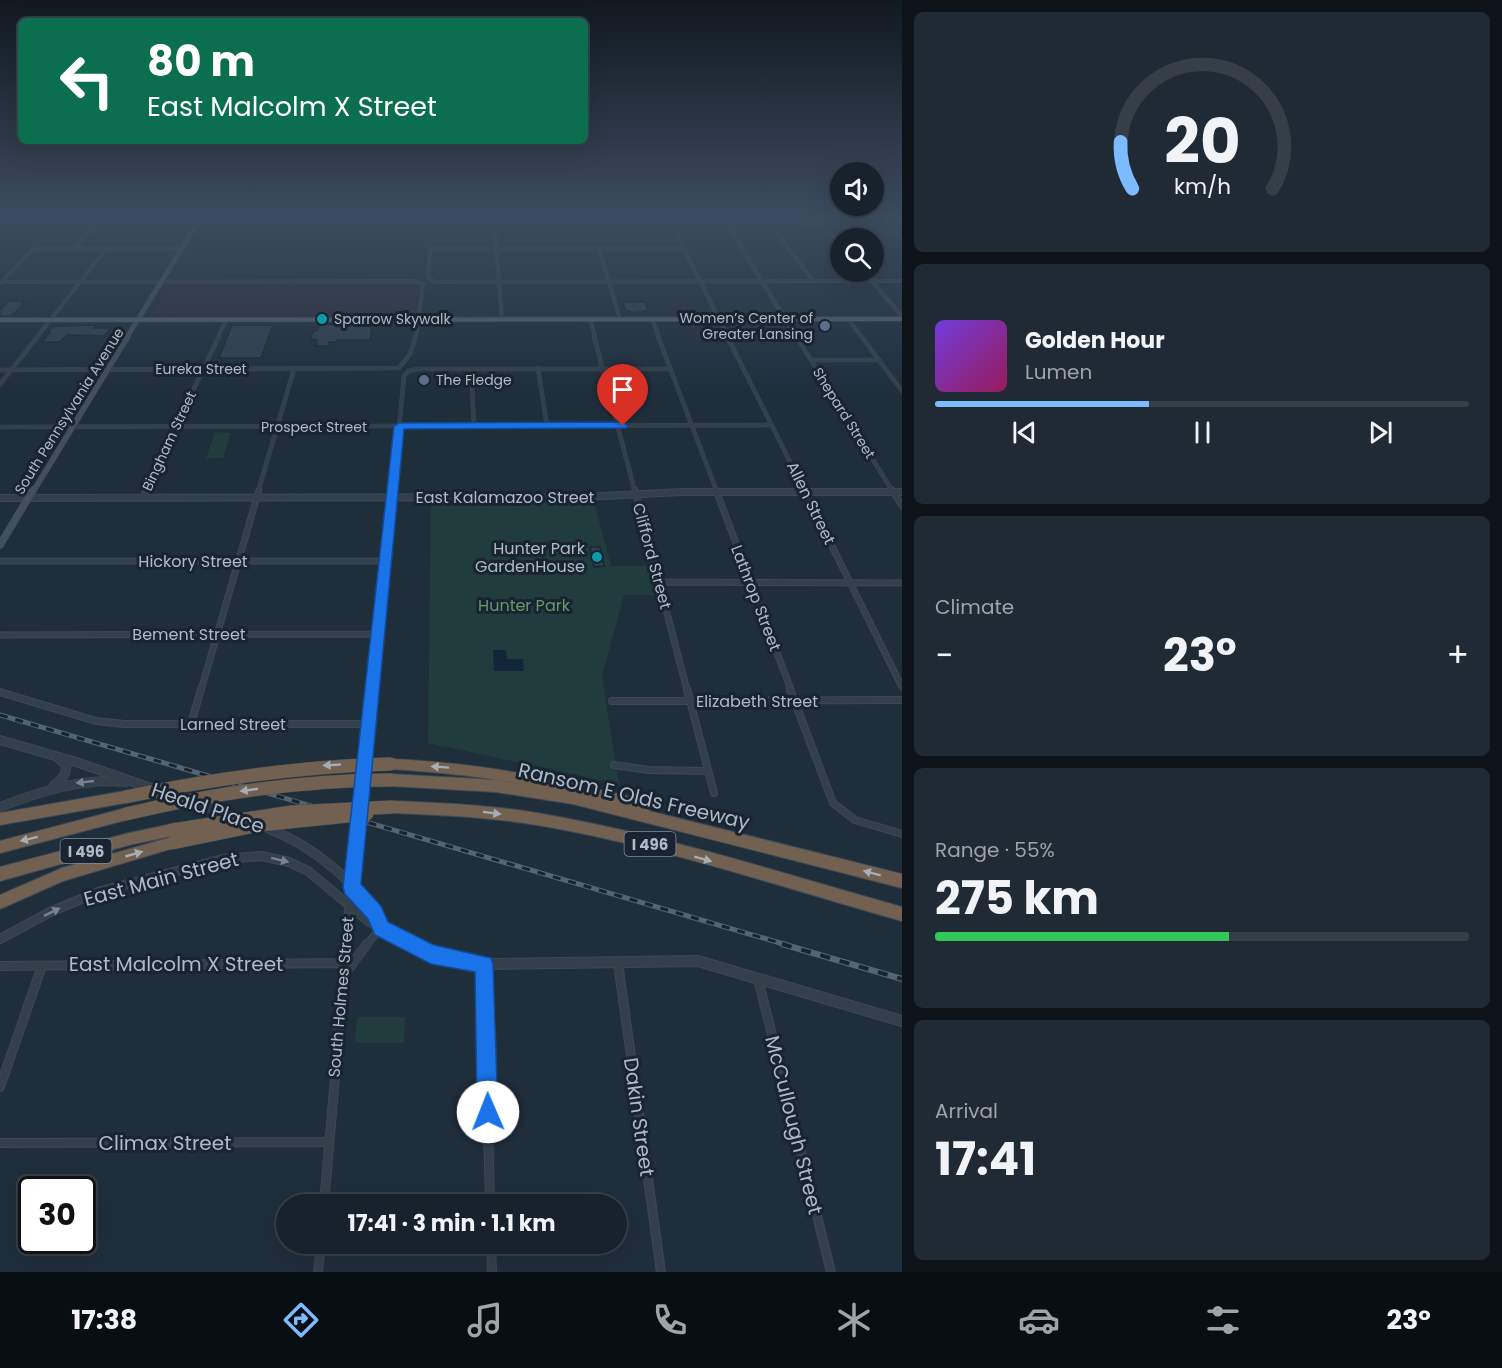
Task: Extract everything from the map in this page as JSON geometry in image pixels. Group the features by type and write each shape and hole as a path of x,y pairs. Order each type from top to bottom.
{"highway":[{"path":"0,819 267,771 334,765 391,764 465,769 544,782 744,834 843,865"},
{"name":"Ransom E Olds Freeway","path":"0,847 126,814 203,797 321,782 391,780 472,784 555,795 630,811 902,881"},
{"name":"I 496","path":"0,874 141,836 172,837 389,810 453,810 535,819 624,837 902,914"},
{"path":"0,902 62,875 172,837"}],"main road":[{"name":"South Pennsylvania Avenue","path":"0,545 167,275"},
{"path":"0,320 902,318"}],"street":[{"path":"0,384 85,275"},
{"path":"428,275 428,279 435,282 830,281"},
{"path":"498,275 502,320"},
{"path":"607,275 620,319"},
{"name":"Allen Street","path":"696,275 902,687"},
{"path":"759,275 785,319"},
{"path":"809,275 813,281"},
{"path":"884,281 902,281"},
{"path":"1,283 418,282 423,286 421,320"},
{"path":"873,282 902,318"},
{"name":"Clifford Street","path":"590,319 714,793"},
{"name":"Lathrop Street","path":"652,319 833,803 840,814 902,834"},
{"name":"Shepard Street","path":"785,319 902,506"},
{"path":"848,319 902,391"},
{"name":"Bingham Street","path":"143,497 226,320"},
{"name":"Eureka Street","path":"0,370 390,369 402,367 407,360 421,320"},
{"path":"811,360 880,360"},
{"path":"538,368 547,426"},
{"path":"191,724 294,369"},
{"name":"South Holmes Street","path":"325,1194 344,975 342,963 352,887 404,376 409,370 418,369 471,369"},
{"path":"474,426 471,369 669,369"},
{"name":"Prospect Street","path":"0,428 771,425"},
{"name":"East Kalamazoo Street","path":"0,498 584,497 636,493 902,492"},
{"name":"Hickory Street","path":"0,561 386,561"},
{"path":"660,582 902,583"},
{"name":"Bement Street","path":"0,635 378,634"},
{"name":"Larned Street","path":"0,693 96,721 124,724 369,724"},
{"name":"Elizabeth Street","path":"612,701 902,700"},
{"name":"Heald Place","path":"0,740 143,786 297,840 322,857 352,887 375,912 381,928"},
{"path":"47,790 60,781 66,772 64,763 56,757"},
{"path":"614,765 663,772 708,771"},
{"path":"0,807 69,784 98,780 143,786"},
{"name":"East Main Street","path":"0,939 52,911 102,891 243,856 270,858 299,866 323,881 368,921 381,928"},
{"path":"344,975 381,928 431,954 484,964 698,962 757,977 902,1021"},
{"name":"Dakin Street","path":"617,961 661,1272"},
{"name":"East Malcolm X Street","path":"0,966 352,963"},
{"path":"484,964 490,1194"},
{"path":"0,1088 42,966"},
{"name":"McCullough Street","path":"757,977 831,1272"},
{"name":"Climax Street","path":"0,1143 329,1142"},
{"path":"318,1272 320,1254"},
{"path":"491,1254 492,1272"}],"shaded area":[{"path":"170,284 419,284 417,315 152,315"},
{"path":"493,650 506,650 507,659 523,659 524,671 494,671"}],"green space":[{"path":"215,432 231,433 223,458 206,458"},
{"name":"Hunter Park","path":"431,502 594,502 611,566 651,566 659,595 624,595 602,676 619,784 428,743"},
{"path":"357,1017 405,1017 404,1043 355,1043"}],"building":[{"path":"7,302 25,303 11,316 0,316 0,310"},
{"path":"623,302 645,302 648,310 634,313 625,310"},
{"path":"319,324 372,326 370,340 337,340 337,342 329,342 328,346 316,346 317,340 312,340 311,336 314,331 318,330"},
{"path":"96,325 94,328 111,328 104,336 68,335 59,342 42,342 50,332 48,330 56,326"},
{"path":"232,325 273,325 261,358 219,358"},
{"name":"Hunter Park GardenHouse","path":"590,547 600,547 604,566 594,567"}],"railway":[{"path":"0,715 787,945"},
{"path":"782,944 902,979"}],"place":[{"name":"Sparrow Skywalk","path":"322,319"},
{"name":"Women’s Center of Greater Lansing","path":"825,326"},
{"name":"The Fledge","path":"424,380"},
{"name":"Hunter Park GardenHouse","path":"597,557"}],"route":[{"path":"488,1112 484,964 453,960 431,954 381,928 375,912 352,887 399,426 623,426"}]}
